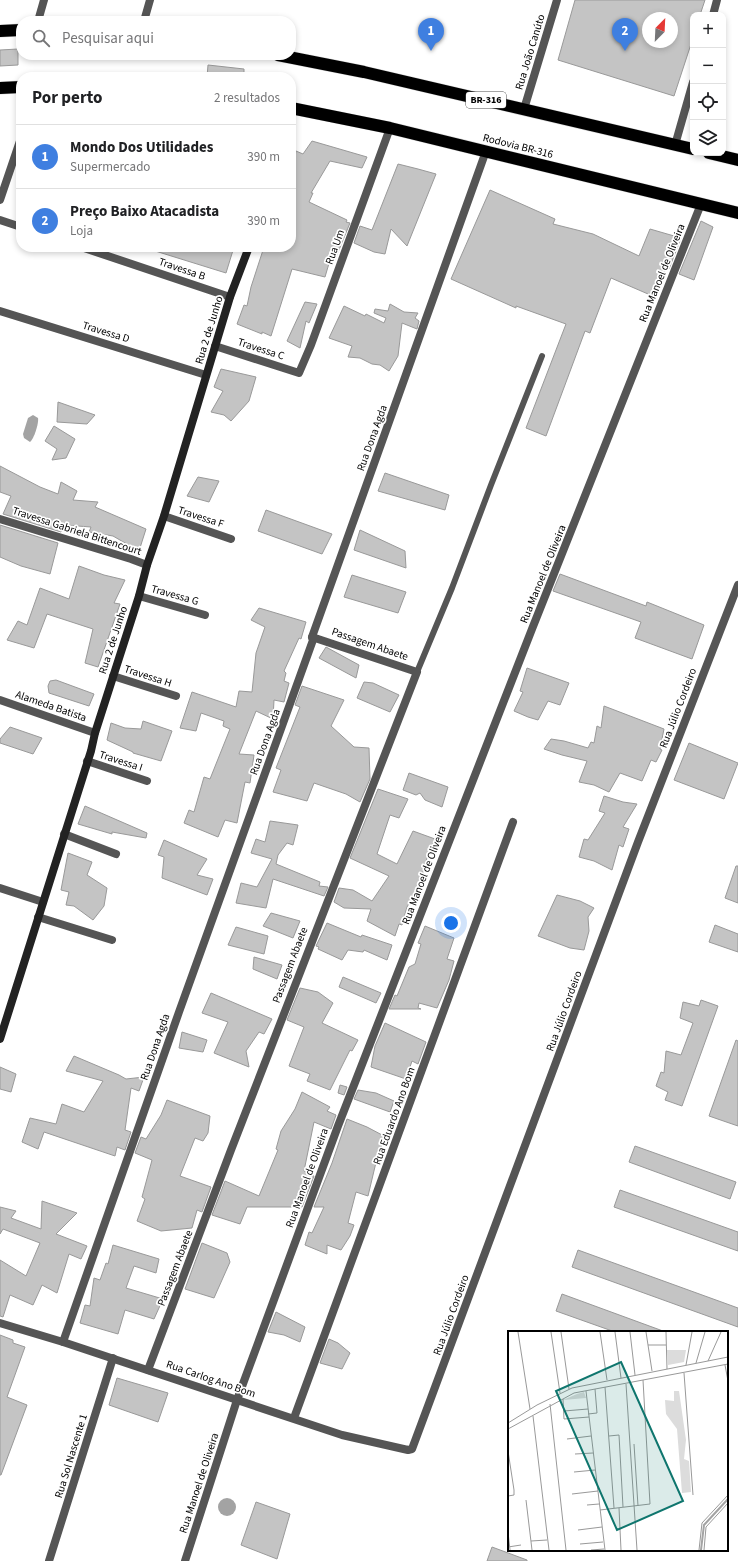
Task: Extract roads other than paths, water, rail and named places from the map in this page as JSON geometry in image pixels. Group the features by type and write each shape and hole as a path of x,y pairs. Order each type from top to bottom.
{"highway":[{"path":"0,31 16,30"},
{"name":"BR-316","path":"296,59 364,72 690,148"},
{"path":"0,88 16,87"},
{"name":"Rodovia BR-316","path":"296,109 390,128 738,213"},
{"path":"721,156 738,160"}],"street":[{"path":"39,16 44,0"},
{"path":"145,16 150,0"},
{"name":"Rua João Canúto","path":"524,109 557,0"},
{"path":"714,12 717,0"},
{"path":"674,145 692,84"},
{"name":"Rua Um","path":"299,373 311,345 390,128"},
{"name":"Rua Dona Agda","path":"63,1342 179,1012 313,640 312,637 486,151"},
{"path":"0,200 16,153"},
{"name":"Rua Manoel de Oliveira","path":"185,1561 237,1400 338,1126 532,629 701,204"},
{"path":"0,220 16,225"},
{"name":"Travessa B","path":"96,252 230,297"},
{"name":"Rua 2 de Junho","path":"0,1040 139,596 147,565 164,516 230,297 247,252"},
{"name":"Travessa D","path":"0,311 206,375"},
{"name":"Travessa C","path":"215,346 299,373"},
{"name":"Travessa F","path":"164,516 231,539"},
{"name":"Travessa Gabriela Bittencourt","path":"0,518 147,565"},
{"name":"Rua Júlio Cordeiro","path":"414,1446 638,842 738,585"},
{"name":"Travessa G","path":"139,596 205,615"},
{"name":"Passagem Abaete","path":"148,1370 234,1142 417,672 312,637"},
{"name":"Travessa H","path":"113,676 176,696"},
{"name":"Alameda Batista","path":"0,700 95,733"},
{"name":"Travessa I","path":"87,761 147,781"},
{"name":"Rua Eduardo Ano Bom","path":"294,1418 513,822"},
{"path":"64,834 116,854"},
{"path":"0,888 43,902"},
{"path":"38,917 112,940"},
{"name":"Rua Carlog Ano Bom","path":"0,1323 113,1358 342,1435 408,1450 412,1449 414,1446"},
{"name":"Rua Sol Nascente 1","path":"49,1561 113,1358"}],"lane":[{"path":"417,672 452,588 542,356"}],"place":[{"name":"Mondo Dos Utilidades","path":"431,51"},
{"name":"Preço Baixo Atacadista","path":"625,51"}]}
